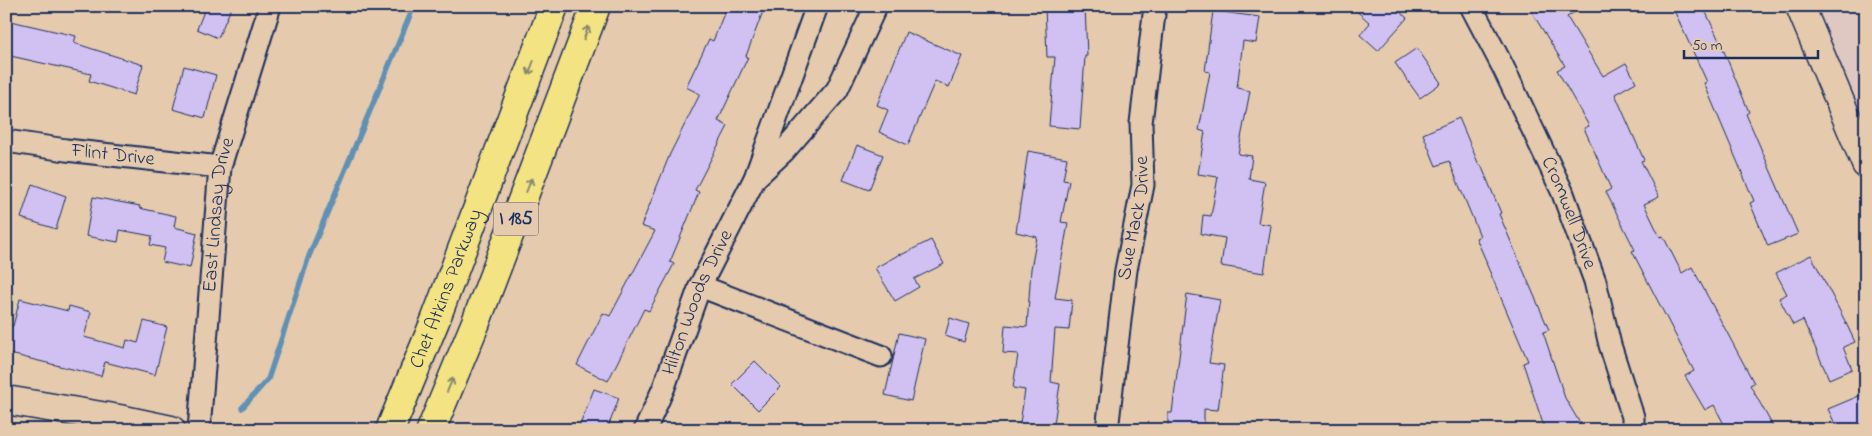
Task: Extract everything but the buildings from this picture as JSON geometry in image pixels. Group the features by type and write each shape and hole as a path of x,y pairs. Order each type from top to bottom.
{"highway":[{"name":"Chet Atkins Parkway","path":"390,430 435,321 554,6"},
{"name":"Chet Atkins Parkway","path":"431,430 476,322 596,6"}],"street":[{"name":"East Lindsay Drive","path":"199,430 220,167 270,6"},
{"name":"Hilton Woods Drive","path":"645,430 664,387 700,286 755,178 818,6"},
{"name":"Hilton Woods Drive","path":"755,178 784,151 837,90 876,6"},
{"name":"Sue Mack Drive","path":"1107,430 1126,270 1143,185 1141,123 1155,6"},
{"name":"Cromwell Drive","path":"1470,6 1503,67 1562,191 1595,281 1610,344 1634,418 1632,430"},
{"path":"1800,6 1866,164"},
{"name":"Flint Drive","path":"6,141 66,150 220,167"},
{"path":"700,286 881,356"},
{"path":"6,400 119,419 171,430"}],"shaded area":[{"path":"1816,6 1866,6 1866,125"}],"waterway":[{"path":"242,408 268,379 309,256 414,6"}]}
